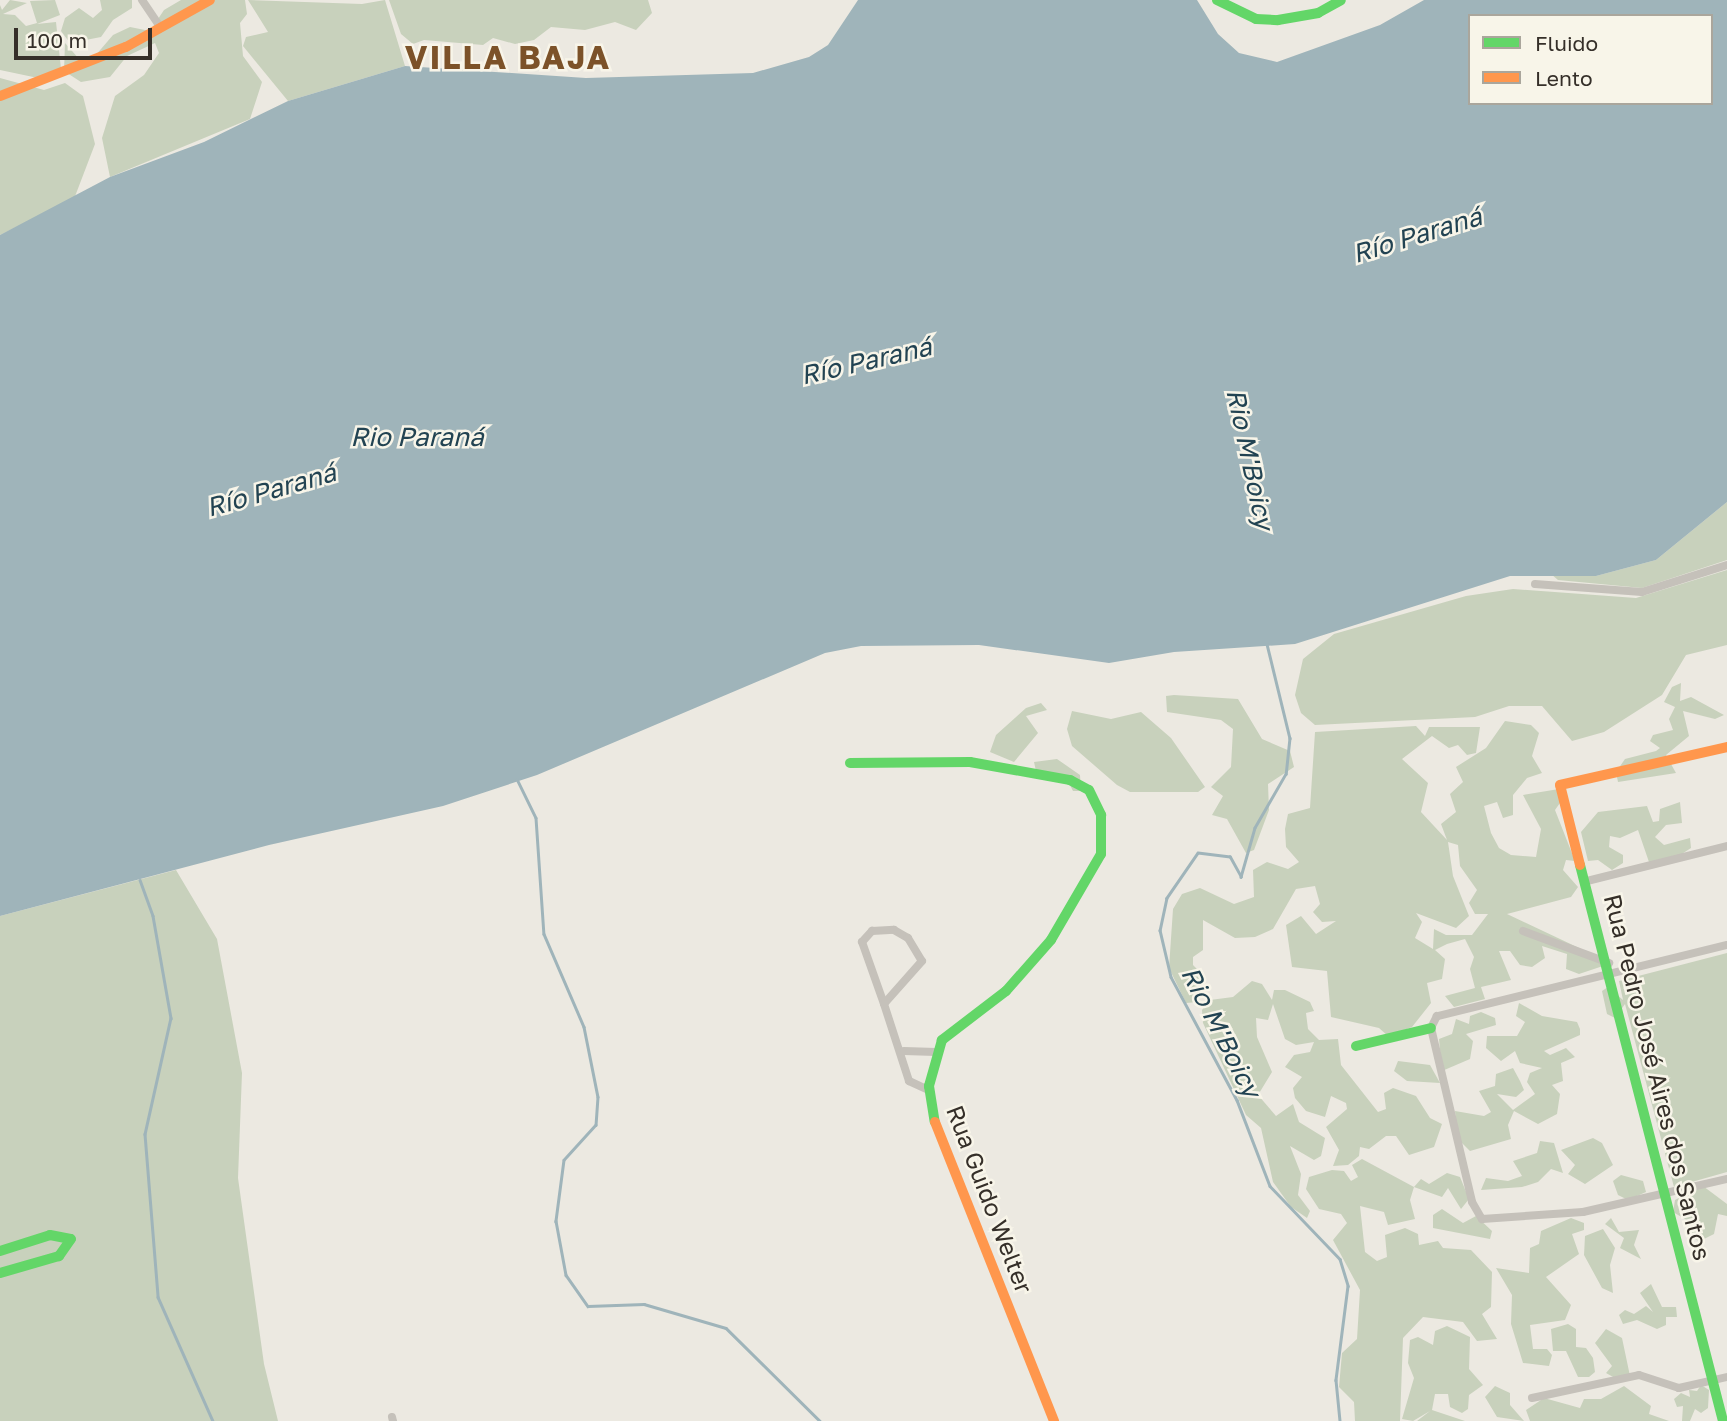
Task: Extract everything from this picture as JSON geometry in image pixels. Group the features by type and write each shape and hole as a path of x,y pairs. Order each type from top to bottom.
{"street":[{"path":"142,0 160,27"},
{"path":"0,96 126,47 210,0"},
{"path":"1217,0 1255,19 1278,20 1318,13 1341,0"},
{"path":"1535,584 1642,592 1727,565"},
{"name":"Rua Pedro José Aires dos Santos","path":"1723,1421 1610,968 1560,785 1727,747"},
{"path":"850,762 970,762 1070,780 1089,790 1101,815 1101,854 1051,940 1006,991 942,1040 936,1052 904,1051"},
{"path":"1587,881 1727,846"},
{"path":"884,1004 922,961 908,938 894,930 872,932 862,942 884,1004 904,1051 909,1081 930,1091"},
{"path":"1523,931 1610,968"},
{"path":"1727,945 1610,968 1437,1016 1431,1028 1472,1202 1482,1219 1583,1212 1727,1179"},
{"path":"1356,1046 1431,1028"},
{"name":"Rua Guido Welter","path":"936,1052 930,1091 937,1130 1054,1421"},
{"path":"0,1251 50,1235 71,1239 59,1256 0,1273"},
{"path":"1532,1398 1639,1375 1679,1388 1727,1377"}],"green space":[{"path":"10,0 27,3 3,14 15,15 26,26 37,23 30,1 55,0 60,15 37,24 56,22 61,69 38,78 0,70 0,5 2,10"},
{"path":"100,0 132,0 132,8 113,20 101,37 70,43 61,31 65,18 79,8 93,18 102,10"},
{"path":"181,0 245,0 247,14 240,23 243,56 262,82 250,119 110,177 102,138 115,96 144,75 159,53 155,43 127,56 110,77 81,82 64,71 65,43 80,60 95,56 113,35 130,27 150,31 164,10"},
{"path":"248,0 362,4 385,0 405,66 288,101 243,46 246,37 268,32"},
{"path":"389,0 648,0 652,13 636,30 615,22 585,30 551,27 534,40 515,44 493,38 483,45 424,40 413,44 401,34"},
{"path":"0,78 44,90 65,83 83,96 95,144 74,199 0,235"},
{"path":"1727,502 1727,560 1642,588 1558,580 1551,574 1596,576 1656,560"},
{"path":"1727,570 1727,645 1686,655 1662,695 1604,732 1572,741 1542,706 1509,706 1475,717 1315,725 1301,713 1295,695 1303,659 1334,634 1466,596 1513,589 1636,598"},
{"path":"1681,683 1680,701 1691,697 1724,715 1715,719 1683,711 1689,736 1666,755 1676,773 1618,782 1616,772 1625,759 1656,751 1660,748 1650,741 1653,735 1673,730 1669,719 1675,707 1664,702 1672,687"},
{"path":"1166,696 1238,699 1262,739 1290,751 1294,767 1268,784 1269,810 1254,850 1246,853 1227,819 1212,815 1223,796 1211,787 1231,767 1233,729 1221,720 1167,712"},
{"path":"1041,703 1047,710 1026,716 1038,733 1014,762 990,752 996,735 1026,708"},
{"path":"1072,711 1111,719 1141,712 1171,738 1205,787 1198,792 1130,792 1117,785 1072,746 1067,729"},
{"path":"1505,721 1531,725 1539,733 1532,756 1542,773 1527,778 1513,795 1513,815 1503,818 1497,802 1484,806 1491,833 1499,848 1511,855 1536,857 1541,829 1523,795 1559,789 1562,800 1555,810 1575,861 1566,860 1563,870 1578,887 1571,897 1507,914 1596,956 1603,966 1579,974 1566,969 1567,954 1542,946 1545,958 1532,967 1520,965 1510,951 1499,951 1511,980 1481,987 1485,999 1454,1007 1445,996 1475,988 1470,969 1474,957 1465,939 1447,944 1435,950 1445,959 1442,979 1427,983 1431,1003 1412,1027 1388,1036 1379,1028 1331,1017 1327,971 1292,967 1286,925 1301,916 1316,934 1336,921 1322,922 1313,912 1320,904 1315,886 1296,889 1273,929 1255,937 1235,938 1203,920 1203,950 1193,957 1193,965 1203,975 1202,991 1198,1002 1186,1003 1169,968 1173,909 1182,894 1200,888 1234,904 1254,897 1253,870 1267,862 1288,869 1299,862 1286,847 1285,829 1288,814 1310,808 1315,732 1416,726 1425,736 1429,727 1480,727 1476,753 1467,755 1458,745 1449,748 1432,736 1402,759 1428,783 1421,812 1447,840 1441,824 1456,812 1450,794 1463,782 1456,767 1486,748","holes":["1448,842 1458,845 1460,866 1477,890 1469,903 1475,914 1488,914 1472,935 1446,935 1434,929 1433,949 1415,938 1422,922 1416,913 1456,928 1469,916 1453,876"]},
{"path":"1057,759 1080,775 1081,791 1073,791 1068,781 1036,771 1034,762"},
{"path":"1680,802 1682,823 1666,825 1655,837 1664,845 1690,838 1691,848 1674,859 1650,865 1638,830 1620,838 1610,836 1609,847 1623,855 1623,863 1612,870 1598,860 1588,861 1581,832 1598,812 1647,806 1653,822 1659,821 1660,809"},
{"path":"176,870 217,939 242,1073 238,1178 264,1364 278,1421 0,1421 0,916"},
{"path":"1727,953 1727,1172 1674,1187 1625,1004 1615,1018 1607,1014 1602,991 1608,987 1623,1000 1619,981"},
{"path":"1252,981 1262,984 1272,1000 1274,990 1285,990 1310,1002 1314,1011 1306,1013 1308,1029 1319,1040 1338,1039 1341,1065 1378,1112 1386,1109 1384,1093 1393,1088 1416,1096 1430,1118 1442,1124 1434,1147 1409,1155 1396,1136 1386,1136 1369,1149 1360,1147 1359,1156 1348,1165 1333,1166 1339,1150 1326,1127 1347,1109 1346,1103 1331,1096 1325,1117 1306,1111 1295,1098 1293,1088 1302,1077 1285,1067 1294,1055 1310,1052 1314,1042 1296,1045 1285,1039 1273,1004 1268,1020 1256,1018 1257,1037 1272,1072 1258,1095 1276,1116 1293,1104 1299,1122 1325,1138 1321,1156 1314,1160 1290,1146 1301,1174 1298,1195 1310,1211 1307,1218 1291,1207 1273,1182 1261,1128 1246,1115 1203,1023 1202,1010 1210,1000 1233,997"},
{"path":"1519,1003 1542,1016 1577,1022 1580,1029 1580,1035 1544,1051 1550,1055 1566,1048 1575,1057 1561,1063 1563,1081 1552,1085 1560,1094 1557,1114 1538,1124 1514,1111 1508,1125 1511,1139 1470,1151 1458,1139 1455,1111 1484,1116 1491,1112 1479,1091 1495,1086 1496,1074 1513,1068 1520,1081 1524,1090 1516,1097 1497,1094 1513,1110 1535,1094 1527,1082 1530,1073 1542,1068 1520,1063 1515,1051 1501,1061 1486,1048 1487,1036 1517,1036 1525,1022 1516,1016"},
{"path":"1481,1012 1495,1018 1496,1025 1466,1034 1473,1041 1470,1059 1442,1071 1439,1039 1452,1034 1456,1019 1469,1024 1470,1016"},
{"path":"1398,1061 1430,1065 1440,1083 1407,1081 1394,1071"},
{"path":"1593,1138 1602,1143 1613,1165 1585,1184 1568,1174 1575,1165 1561,1150"},
{"path":"1540,1141 1554,1143 1563,1173 1551,1169 1538,1182 1522,1187 1481,1190 1486,1178 1508,1181 1522,1176 1513,1161 1537,1153"},
{"path":"1362,1159 1414,1187 1410,1200 1415,1219 1388,1225 1384,1212 1360,1206 1365,1252 1377,1261 1387,1257 1385,1235 1405,1228 1418,1234 1419,1245 1438,1241 1443,1248 1471,1250 1492,1272 1491,1307 1482,1314 1497,1339 1477,1341 1463,1322 1423,1317 1403,1338 1400,1421 1355,1421 1354,1402 1339,1387 1342,1353 1357,1339 1360,1290 1333,1240 1347,1223 1341,1214 1319,1209 1306,1189 1309,1177 1332,1170 1344,1171 1351,1181 1358,1177 1352,1165"},
{"path":"1447,1173 1460,1177 1469,1199 1461,1209 1448,1188 1442,1197 1414,1187 1421,1179 1429,1184"},
{"path":"1621,1175 1643,1181 1646,1192 1628,1200 1618,1195 1613,1181"},
{"path":"1703,1186 1727,1204 1727,1216 1718,1214 1714,1234 1700,1241 1693,1239 1690,1222 1673,1212 1675,1200"},
{"path":"1442,1209 1463,1223 1476,1216 1492,1231 1490,1239 1433,1228 1433,1215"},
{"path":"1571,1218 1584,1223 1584,1230 1572,1234 1579,1254 1546,1277 1571,1305 1565,1320 1530,1325 1533,1349 1547,1349 1552,1355 1549,1366 1523,1363 1511,1324 1512,1295 1496,1268 1529,1273 1530,1248 1539,1244 1541,1231"},
{"path":"1611,1218 1619,1232 1639,1230 1634,1245 1641,1259 1620,1248 1624,1238 1605,1224"},
{"path":"1603,1229 1615,1248 1610,1265 1613,1293 1602,1288 1584,1255 1585,1236"},
{"path":"1651,1284 1662,1307 1676,1307 1677,1317 1666,1317 1666,1325 1657,1329 1637,1320 1623,1324 1619,1315 1625,1310 1634,1314 1646,1306 1653,1312 1640,1293"},
{"path":"1568,1324 1576,1329 1576,1347 1586,1348 1593,1358 1595,1372 1589,1377 1578,1377 1566,1351 1553,1351 1551,1329"},
{"path":"1447,1326 1470,1337 1469,1369 1483,1385 1469,1395 1468,1409 1462,1413 1450,1407 1448,1394 1435,1394 1432,1410 1465,1421 1417,1421 1430,1411 1413,1421 1402,1419 1414,1378 1408,1363 1410,1340 1418,1337 1433,1345 1435,1331"},
{"path":"1606,1329 1622,1338 1630,1376 1615,1378 1606,1373 1612,1366 1595,1343"},
{"path":"1701,1385 1709,1390 1708,1408 1701,1413 1695,1409 1690,1421 1682,1421 1683,1406 1677,1407 1674,1399 1681,1393 1690,1397 1689,1390 1697,1391"},
{"path":"1495,1386 1510,1393 1510,1405 1524,1421 1497,1417 1485,1397"},
{"path":"1624,1386 1651,1406 1649,1414 1669,1421 1530,1421 1526,1410 1544,1398 1580,1408 1584,1399 1601,1399"}],"water":[{"name":"Rio Paraná","path":"858,0 1197,0 1218,34 1239,53 1277,62 1380,25 1424,0 1727,0 1727,502 1656,560 1596,576 1510,576 1295,644 1174,652 1109,663 979,645 861,646 825,653 537,775 443,806 269,845 0,916 0,235 110,177 204,142 288,101 405,66 586,78 753,73 809,57 828,45"}],"waterway":[{"name":"Rio M'Boicy","path":"1267,644 1290,738 1286,774 1255,828 1241,877 1230,857 1198,853 1167,898 1160,930 1171,977 1237,1100 1270,1186 1340,1259 1348,1286 1336,1380 1340,1421"},
{"path":"517,779 536,818 544,934 584,1027 598,1097 596,1125 564,1160 556,1221 566,1275 588,1306 644,1304 726,1328 820,1421"},
{"path":"140,880 153,916 171,1018 145,1134 158,1297 213,1421"}],"traffic: fast":[{"path":"1217,0 1256,19 1278,20 1318,13 1341,0"},
{"path":"850,763 970,762 1070,780 1089,790 1101,815 1101,854 1051,940 1006,991 942,1040 929,1086 935,1122"},
{"path":"1580,865 1723,1421"},
{"path":"1356,1046 1431,1028"},
{"path":"0,1251 50,1235 71,1239 59,1256 0,1273"}],"traffic: slow":[{"path":"0,96 126,47 210,0"},
{"path":"1580,865 1560,785 1727,747"},
{"path":"935,1122 1054,1421"}],"district":[{"name":"VILLA BAJA","path":"508,57"}],"water label":[{"name":"Río Paraná","path":"1417,235"},
{"name":"Río Paraná","path":"866,361"},
{"name":"Río Paraná","path":"271,490"}]}
